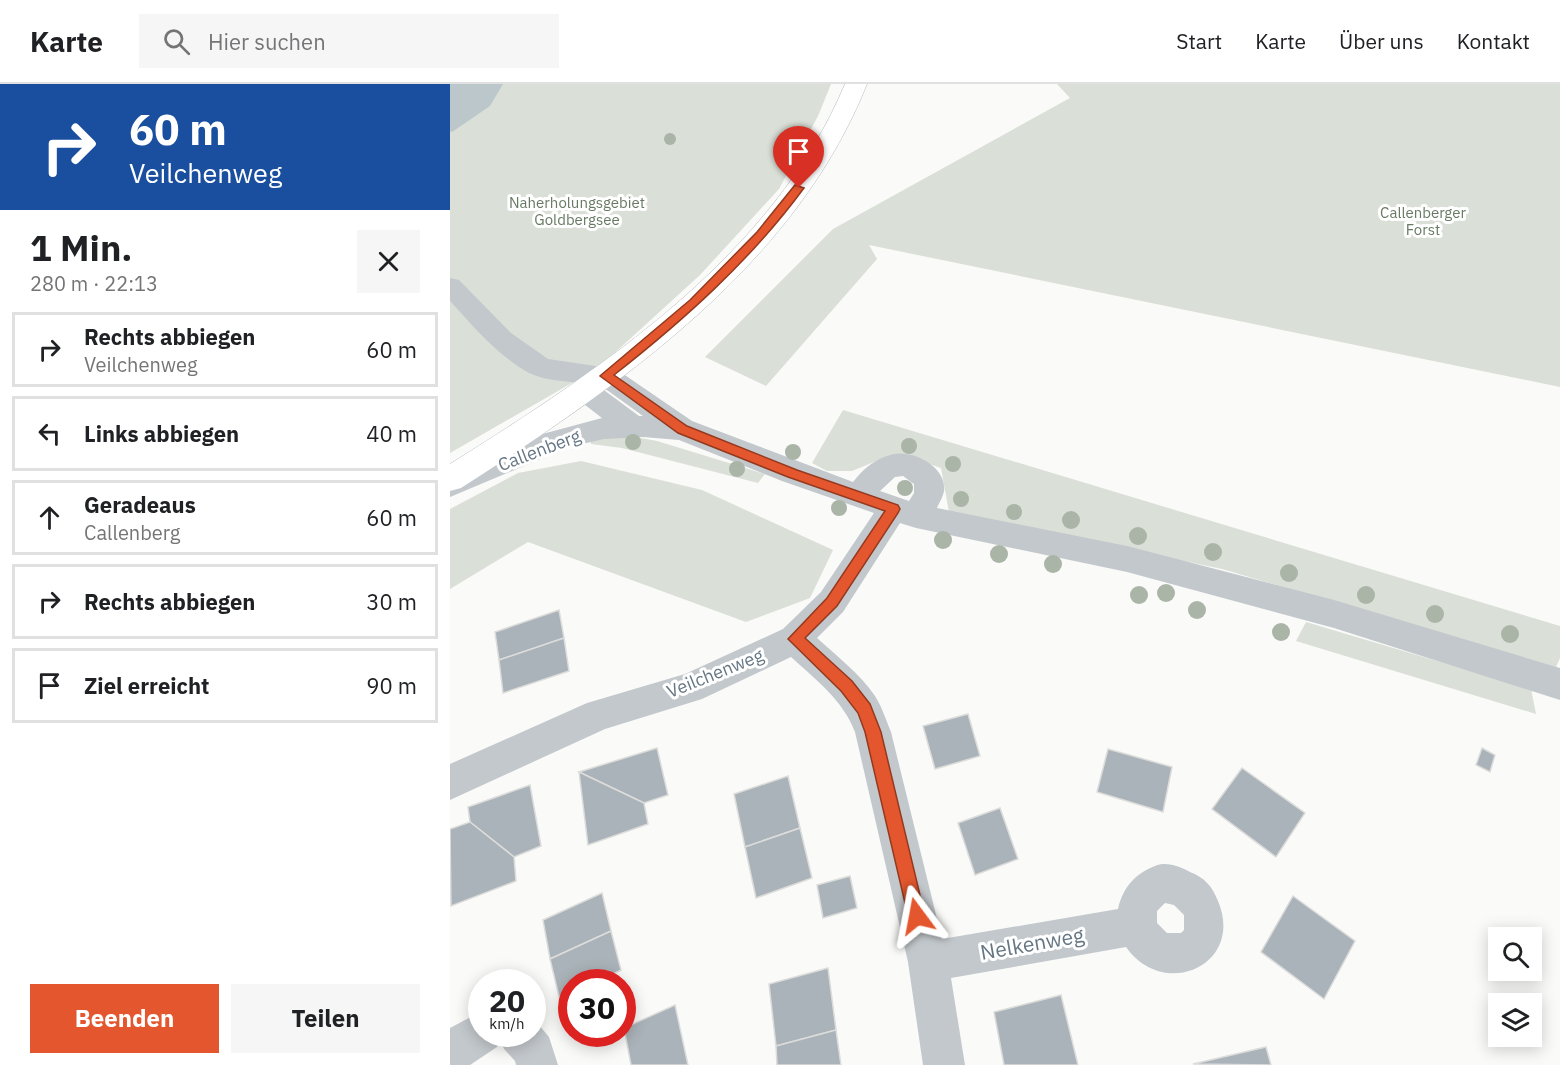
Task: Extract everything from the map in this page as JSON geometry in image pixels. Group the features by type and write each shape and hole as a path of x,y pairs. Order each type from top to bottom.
{"street":[{"path":"450,479 586,390 680,316 767,227 805,179 831,140 856,84"},
{"path":"450,286 502,340 539,366 555,371 586,390 634,427"},
{"path":"586,390 682,429 905,512 1127,559 1334,614 1560,684"},
{"name":"Callenberg","path":"450,485 556,440 607,428 682,429"},
{"path":"858,496 880,471 901,464 913,467 925,476 930,485 929,492 905,512"},
{"name":"Veilchenweg","path":"450,782 599,714 690,688 795,639 832,602 905,512"},
{"path":"795,639 846,686 864,709 873,732 928,962 944,1065"},
{"name":"Nelkenweg","path":"928,962 1137,925"},
{"path":"531,1047 537,1065"}],"green space":[{"name":"Naherholungsgebiet Goldbergsee","path":"450,84 831,84 818,116 779,189 700,275 598,368 450,453"},
{"name":"Callenberger Forst","path":"1057,84 1560,84 1560,387 869,245 877,259 766,386 705,357 833,229 1070,98"},
{"path":"843,410 1560,626 1560,658 1556,667 1222,569 949,512 941,468 912,458 891,455 852,471 827,471 812,463"},
{"path":"624,435 657,441 765,474 758,483 622,448 591,444 590,439"},
{"path":"581,461 702,490 833,550 810,598 746,622 528,542 450,589 450,509 518,473"},
{"path":"1306,622 1531,689 1536,714 1296,641"}],"shaded area":[{"path":"450,84 503,84 490,106 452,132 450,131"}],"building":[{"path":"559,610 564,638 499,660 495,632"},
{"path":"564,638 569,671 503,693 499,660"},
{"path":"968,714 980,756 935,769 923,726"},
{"path":"657,748 668,795 644,803 579,772"},
{"path":"1482,748 1495,755 1490,772 1476,765"},
{"path":"1108,749 1172,767 1163,812 1097,792"},
{"path":"1242,768 1305,813 1276,857 1212,809"},
{"path":"579,772 644,803 648,824 588,845"},
{"path":"788,776 800,828 745,847 734,794"},
{"path":"530,785 541,846 514,857 470,822 468,807"},
{"path":"1000,808 1018,859 975,875 958,823"},
{"path":"470,822 514,857 516,881 451,906 450,829"},
{"path":"800,828 812,878 756,898 745,847"},
{"path":"850,876 857,908 823,918 817,885"},
{"path":"602,893 611,931 550,959 543,920"},
{"path":"1293,896 1355,941 1324,999 1261,952"},
{"path":"611,931 621,969 558,969 558,993 550,959"},
{"path":"828,968 836,1030 776,1046 769,984"},
{"path":"1061,995 1078,1065 1004,1065 994,1012"},
{"path":"675,1005 688,1065 631,1065 628,1047 636,1047 636,1023"},
{"path":"836,1030 841,1065 777,1065 776,1046"},
{"path":"1266,1047 1271,1065 1193,1064"}],"route":[{"path":"799,188 761,235 693,303 606,376 682,429 792,473 893,509 832,602 795,639 846,686 864,709 873,732 917,916"}]}
